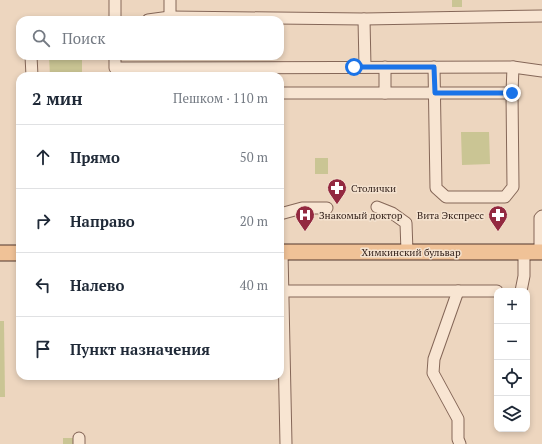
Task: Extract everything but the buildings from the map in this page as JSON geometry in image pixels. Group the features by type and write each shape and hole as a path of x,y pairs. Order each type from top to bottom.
{"main road":[{"name":"Химкинский бульвар","path":"284,252 541,252"},
{"path":"0,253 16,253"}],"lane":[{"path":"115,0 115,16"},
{"path":"170,0 170,16"},
{"path":"284,18 364,19 542,16"},
{"path":"364,19 365,67"},
{"path":"31,60 32,72"},
{"path":"115,60 115,72 248,72 365,67 513,67 542,71"},
{"path":"385,67 385,93"},
{"path":"434,67 436,188 446,197 505,197 513,187 513,67"},
{"path":"284,93 512,93"},
{"path":"378,207 392,213 406,223 407,252"},
{"path":"284,213 302,208 326,208"},
{"path":"541,252 540,218 542,216"},
{"path":"522,288 524,276 524,251"},
{"path":"284,291 494,291"},
{"path":"458,291 434,359 433,373 458,419 458,439 460,444"},
{"path":"284,380 286,444"}],"shaded area":[{"path":"452,0 462,0 462,7 452,7"},
{"path":"49,60 82,60 82,72 50,72"},
{"path":"461,132 489,132 490,164 462,165"},
{"path":"315,158 328,158 328,174 315,174"},
{"path":"0,321 4,321 5,397 0,397"},
{"path":"63,438 75,438 75,444 63,444"}],"place":[{"name":"Столички","path":"337,205"},
{"name":"Знакомый доктор","path":"305,232"},
{"name":"Вита Экспресс","path":"498,232"}],"route":[{"path":"354,67 434,67 435,93 512,93"}]}
